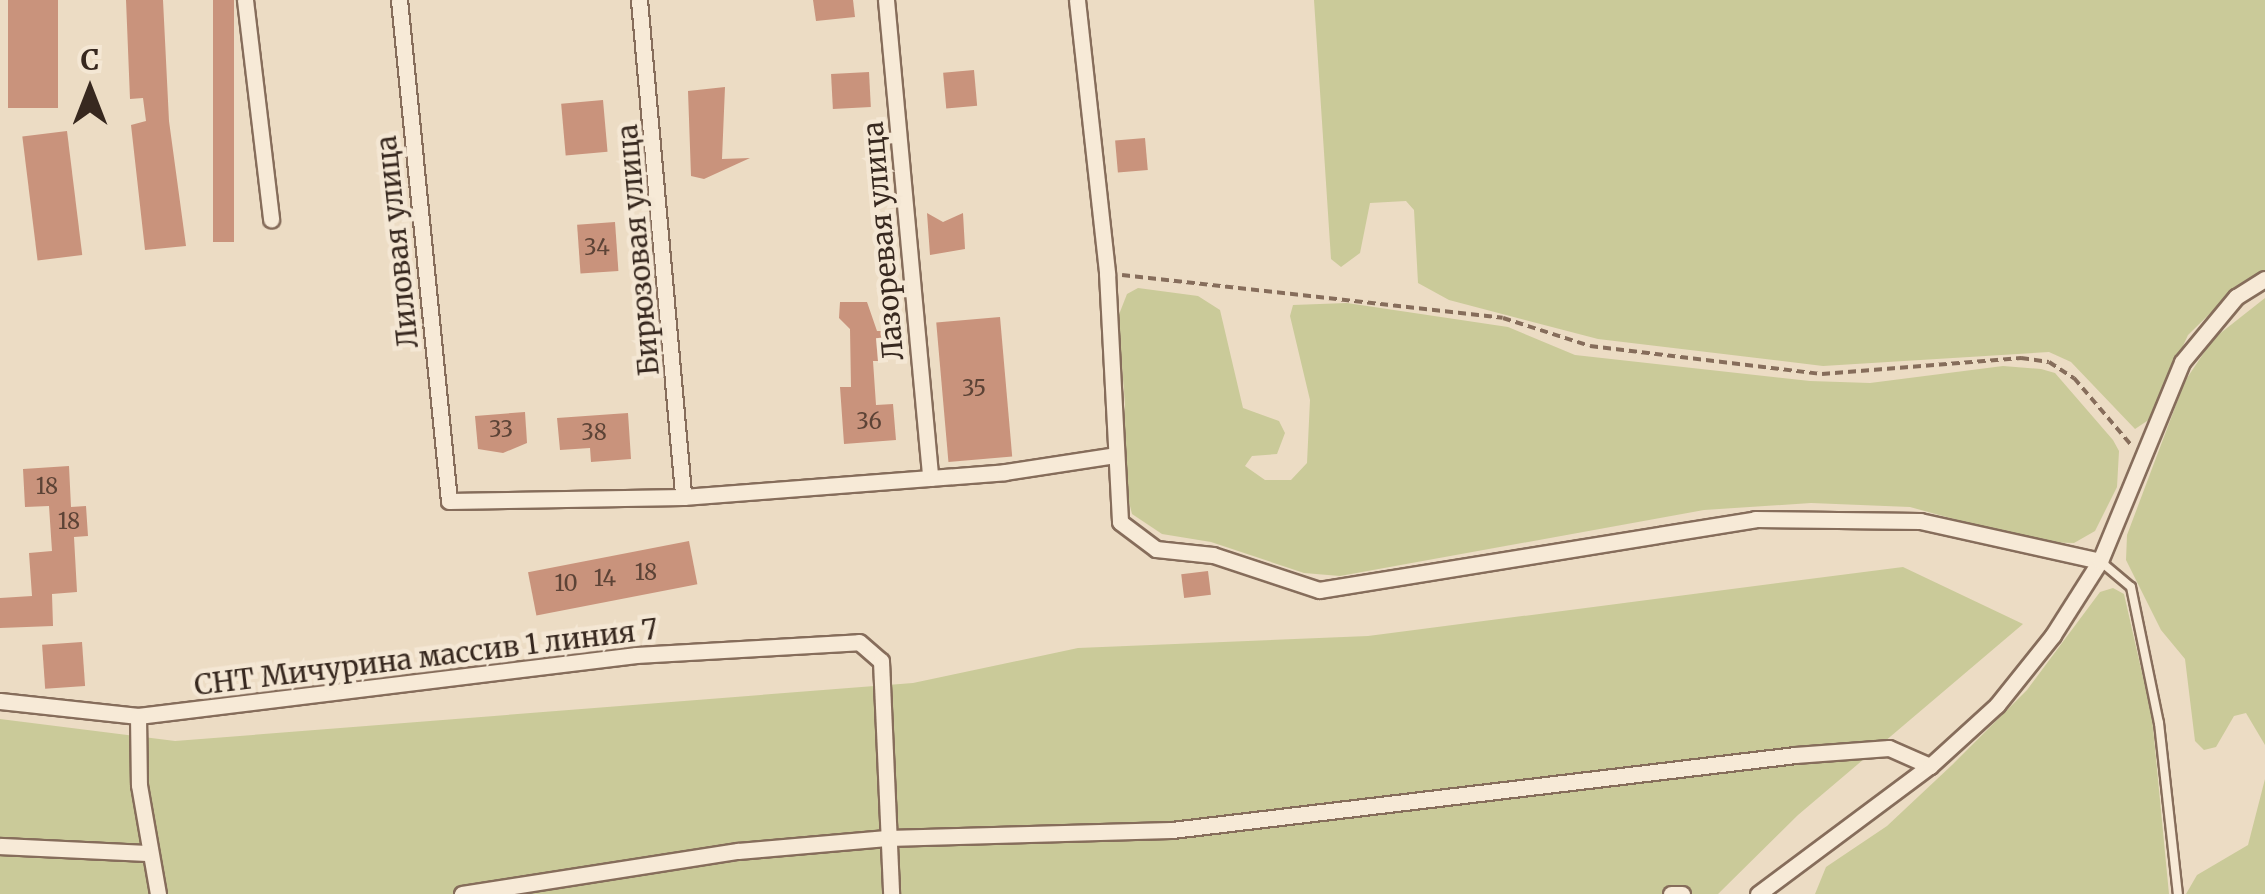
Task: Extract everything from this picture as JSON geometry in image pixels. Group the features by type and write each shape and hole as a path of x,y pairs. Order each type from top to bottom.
{"street":[{"path":"246,0 271,219"},
{"name":"Лиловая улица","path":"399,0 449,501 683,497"},
{"name":"Бирюзовая улица","path":"639,0 683,497"},
{"name":"Лазоревая улица","path":"886,0 930,478"},
{"path":"1077,0 1107,273 1120,522 1156,549 1213,555 1319,590 1754,519 1920,521 2100,561"},
{"path":"1758,894 1930,766 2008,691 2100,561 2182,362 2236,297 2265,279"},
{"path":"683,497 930,478 1116,454"},
{"name":"СНТ Мичурина массив 1 линия 7","path":"0,701 138,716 636,655 859,642 880,662 886,838"},
{"path":"138,716 150,854 158,894"},
{"path":"462,894 738,851 886,838 1172,830 1889,748 1930,766"},
{"path":"886,838 891,894"},
{"path":"0,846 150,854"},
{"path":"1671,894 1682,894"}],"lane":[{"path":"2100,561 2131,587 2159,723 2178,894"}],"path":[{"path":"1107,273 1502,318 1590,346 1822,374 2049,362 2074,378 2143,457"}],"green space":[{"path":"1314,0 2265,0 2265,270 2237,287 2188,335 2150,419 2135,429 2071,362 2049,352 1823,366 1598,339 1449,300 1418,283 1414,210 1406,201 1370,203 1360,253 1341,267 1331,259"},
{"path":"1138,288 1198,296 1220,310 1243,408 1279,421 1285,433 1277,454 1252,456 1245,466 1265,480 1291,480 1307,463 1310,400 1290,316 1293,305 1347,303 1508,327 1575,355 1810,381 1870,383 2003,366 2041,369 2055,373 2113,440 2119,451 2117,487 2095,531 2074,543 2038,542 1910,507 1811,503 1704,510 1340,576 1304,573 1211,542 1162,534 1132,514 1120,466 1125,404 1118,317 1127,294"},
{"path":"2265,298 2265,745 2246,713 2234,716 2216,747 2204,750 2195,741 2185,659 2161,630 2126,560 2127,535 2185,381 2213,339"},
{"path":"1903,567 2023,624 1798,815 1718,894 0,894 0,719 175,741 913,683 1078,648 1368,636"},
{"path":"2113,588 2124,594 2152,717 2169,894 1815,894 1826,867 1887,826 1952,765 2027,690 2100,592"},
{"path":"2265,779 2265,894 2186,894 2197,875 2248,845"}],"building":[{"path":"8,0 58,0 58,108 8,108"},
{"path":"126,0 163,0 169,121 186,246 145,250 131,125 146,121 143,98 130,99"},
{"path":"213,0 234,0 234,242 213,242"},
{"path":"813,0 853,0 855,17 816,21"},
{"path":"974,70 977,106 946,109 943,73"},
{"path":"869,72 871,107 833,109 831,74"},
{"path":"725,87 722,159 750,158 704,179 691,176 688,91"},
{"path":"603,100 608,152 566,155 561,104"},
{"path":"67,131 82,255 38,261 22,136"},
{"path":"1145,138 1148,170 1118,172 1115,141"},
{"path":"927,213 943,222 963,213 965,249 930,255"},
{"path":"615,222 618,271 581,274 577,225"},
{"path":"840,302 867,302 877,331 887,331 888,361 873,361 876,405 893,404 896,440 844,444 840,387 851,387 850,329 839,318"},
{"path":"1000,317 1012,456 948,462 936,323"},
{"path":"525,412 527,443 503,453 478,449 475,416"},
{"path":"628,413 631,459 591,462 590,448 560,450 557,418"},
{"path":"69,466 71,507 86,506 88,536 74,537 77,592 52,594 53,626 0,628 0,598 32,596 29,553 52,551 49,506 25,507 23,469"},
{"path":"689,541 697,584 536,615 528,572"},
{"path":"1208,571 1211,595 1184,598 1181,574"},
{"path":"82,642 85,686 45,689 42,645"}]}
